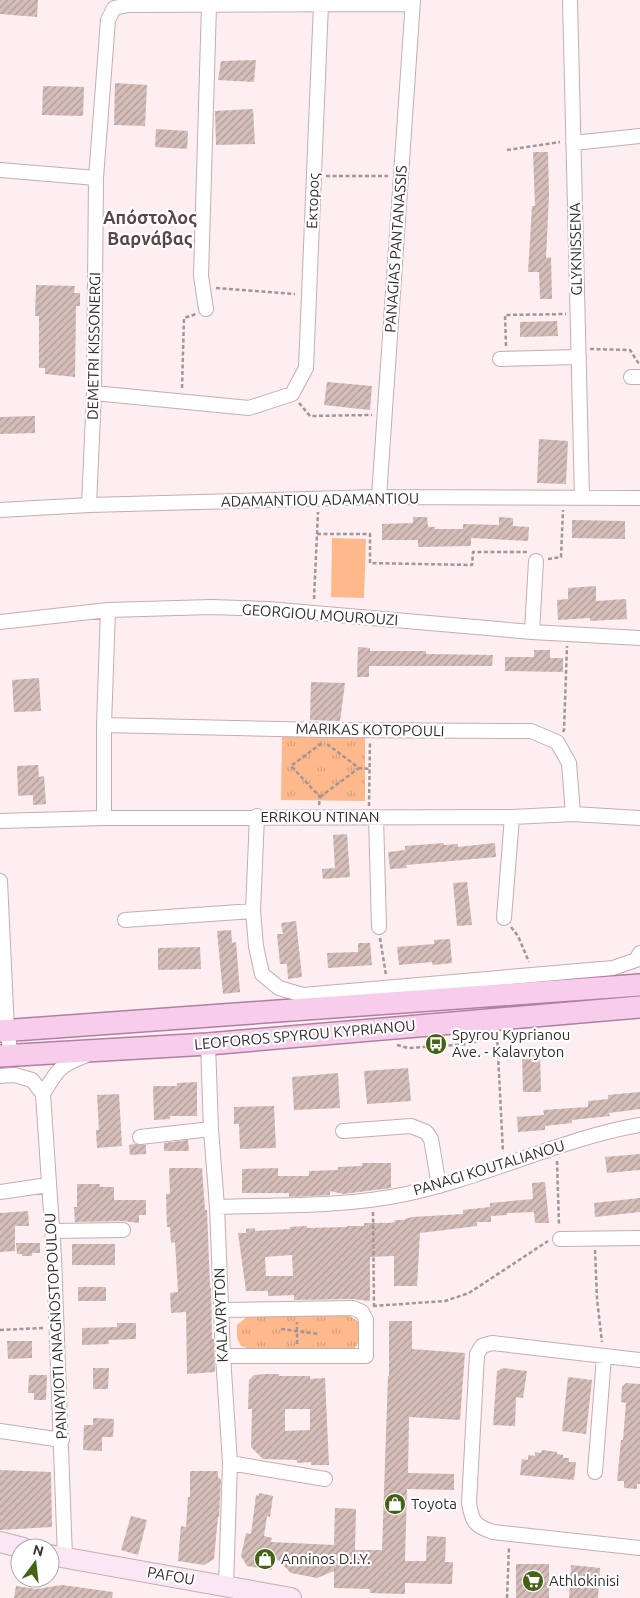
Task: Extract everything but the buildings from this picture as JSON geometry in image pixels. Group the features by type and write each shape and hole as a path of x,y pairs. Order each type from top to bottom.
{"main road":[{"name":"LEOFOROS SPYROU KYPRIANOU","path":"4,1031 640,985"},
{"name":"LEOFOROS SPYROU KYPRIANOU","path":"5,1055 208,1044 640,1007"},
{"name":"PAFOU","path":"60,1556 291,1598"}],"street":[{"name":"GLYKNISSENA","path":"570,0 582,498"},
{"path":"206,310 200,276 209,5 413,2"},
{"name":"PANAGIAS PANTANASSIS","path":"379,497 413,2"},
{"name":"DEMETRI KISSONERGI","path":"90,506 94,393 96,178 108,20 114,8 128,4 209,5"},
{"name":"Εκτορος","path":"292,394 306,368 322,4"},
{"path":"574,141 640,136"},
{"path":"0,170 96,178"},
{"path":"503,359 578,353"},
{"path":"94,393 249,408 292,394"},
{"name":"ADAMANTIOU ADAMANTIOU","path":"0,510 379,497 640,498"},
{"path":"532,632 536,561"},
{"name":"GEORGIOU MOUROUZI","path":"0,622 108,610 211,607 268,609 532,632 640,638"},
{"path":"104,818 104,725 108,610"},
{"name":"MARIKAS KOTOPOULI","path":"104,725 531,731 557,742"},
{"path":"557,742 569,763 573,814"},
{"name":"ERRIKOU NTINAN","path":"0,821 257,816 512,817 573,814 640,818"},
{"path":"257,816 253,911 256,946 262,974 279,988 303,995 534,975 612,968 638,956"},
{"path":"372,817 378,927"},
{"path":"504,918 512,817"},
{"path":"0,881 5,1055"},
{"path":"125,920 253,911"},
{"name":"KALAVRYTON","path":"208,1044 230,1463 226,1586"},
{"path":"0,1076 15,1075 32,1080 43,1094 55,1073 67,1062 102,1050"},
{"name":"PANAYIOTI ANAGNOSTOPOULOU","path":"43,1094 62,1440 59,1538"},
{"name":"PANAGI KOUTALIANOU","path":"217,1207 353,1202 406,1194 504,1166 611,1130 640,1125"},
{"path":"343,1131 411,1126 426,1132 431,1139 439,1186"},
{"path":"140,1137 211,1129"},
{"path":"0,1192 48,1185"},
{"path":"52,1231 124,1230"},
{"path":"560,1239 640,1238"},
{"path":"221,1310 368,1309 366,1320 366,1356 223,1356"},
{"path":"640,1360 604,1358 492,1343 482,1346 477,1354 469,1503 471,1517 478,1527 493,1532 640,1548"},
{"path":"595,1472 604,1358"},
{"path":"0,1431 62,1440"},
{"path":"230,1463 325,1479"}],"path":[{"path":"507,150 574,141"},
{"path":"314,176 401,176"},
{"path":"202,287 309,295"},
{"path":"181,402 184,318 206,310"},
{"path":"503,359 505,315 578,314"},
{"path":"578,353 630,350 640,366"},
{"path":"292,394 310,416 385,415"},
{"path":"317,534 370,534 370,563 472,564 473,552 532,552 536,561 561,556 563,498"},
{"path":"313,613 319,499"},
{"path":"557,742 564,730 568,634"},
{"path":"370,730 372,817"},
{"path":"359,768 320,797 291,766 324,741 359,768 370,769"},
{"path":"504,918 518,936 534,975"},
{"path":"378,927 388,987"},
{"path":"496,1019 504,1166"},
{"path":"373,1199 368,1309 445,1301 469,1293 549,1240 560,1239 556,1147"},
{"path":"594,1239 597,1299 604,1358"},
{"path":"297,1356 298,1319"},
{"path":"0,1330 56,1327"},
{"path":"281,1329 319,1334"},
{"path":"507,1598 509,1534"}],"green space":[{"path":"332,538 366,539 364,598 331,597"},
{"path":"282,737 365,738 365,801 281,800"},
{"path":"348,1315 359,1322 359,1340 353,1350 251,1349 241,1346 237,1338 237,1325 248,1316"}],"place":[{"name":"Spyrou Kyprianou Ave. - Kalavryton","path":"436,1044"},
{"name":"Toyota","path":"395,1504"},
{"name":"Anninos D.I.Y.","path":"265,1559"},
{"name":"Athlokinisi","path":"533,1581"}],"district":[{"name":"Απόστολος Βαρνάβας","path":"150,228"}]}
